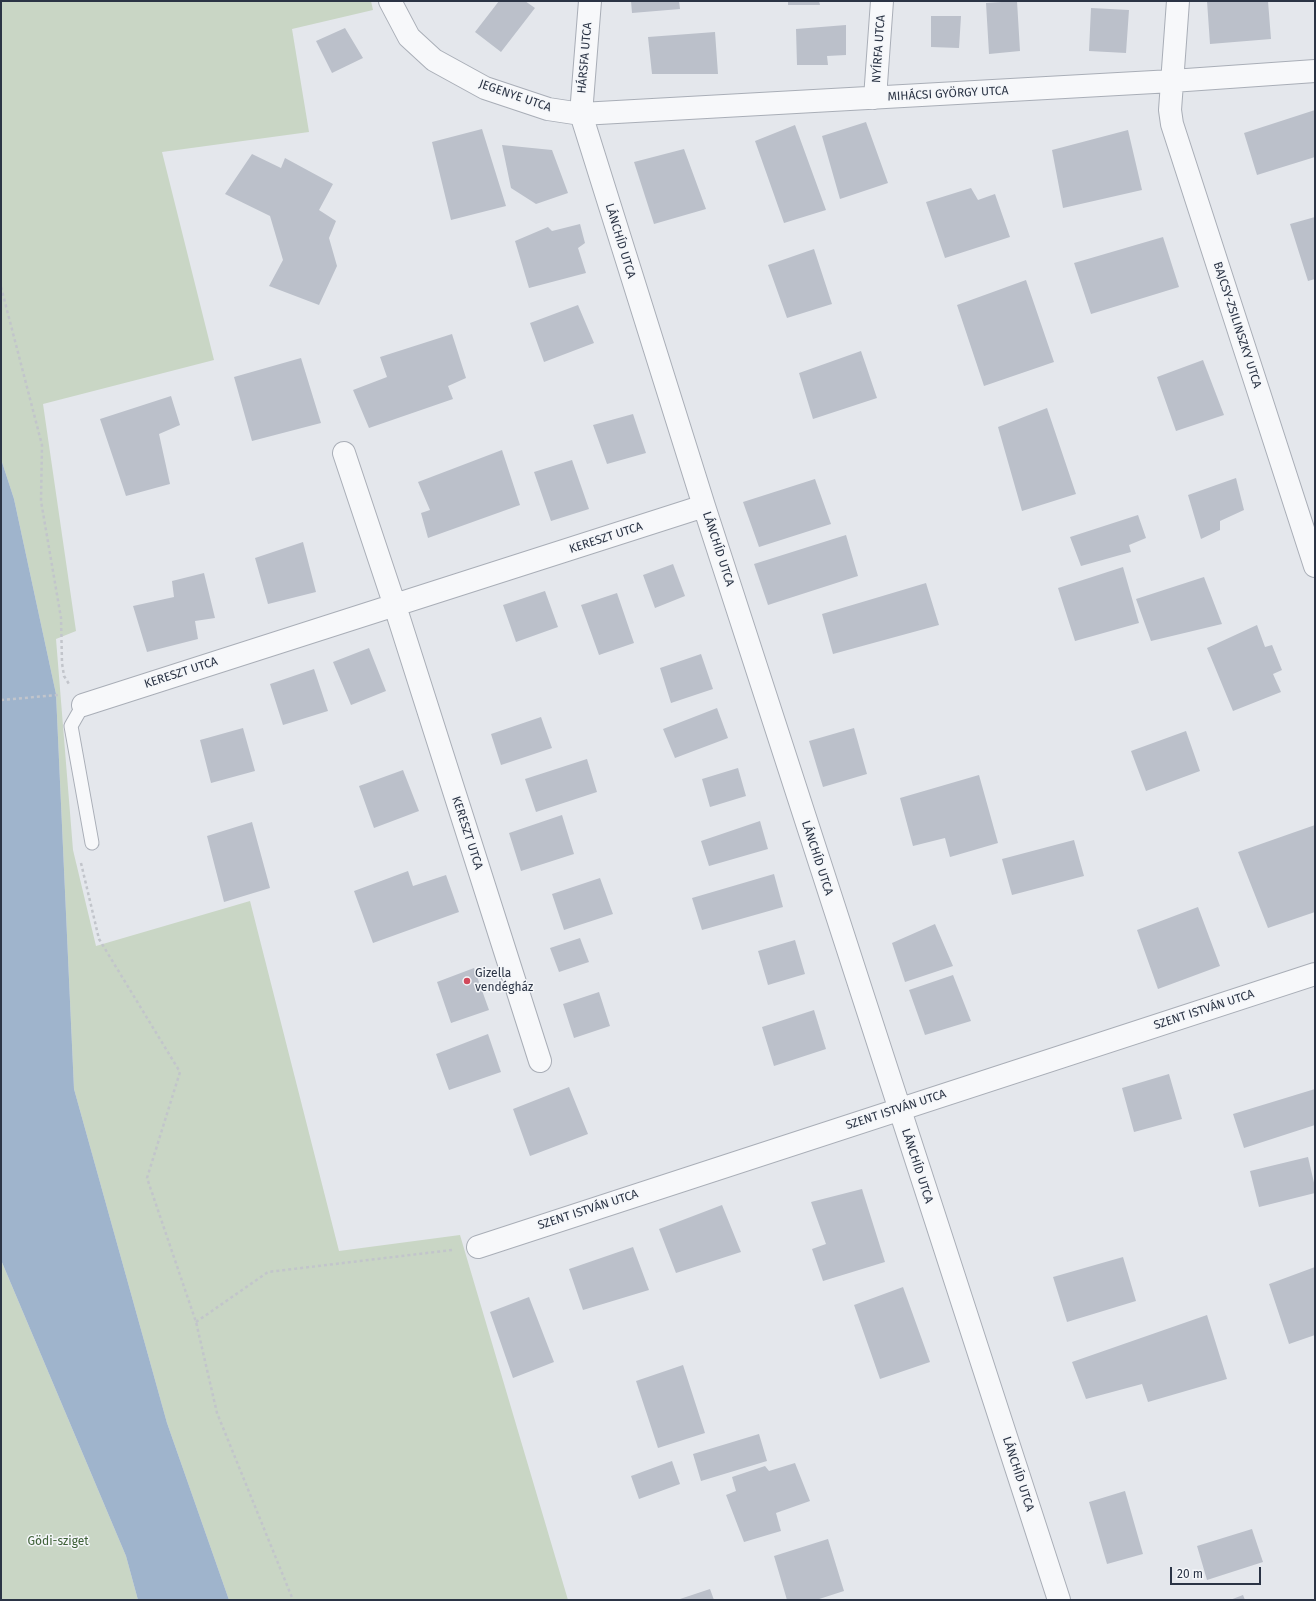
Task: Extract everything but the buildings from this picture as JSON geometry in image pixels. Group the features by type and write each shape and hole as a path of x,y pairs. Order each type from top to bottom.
{"street":[{"name":"JEGENYE UTCA","path":"390,1 409,37 434,60 485,88 548,109 580,114"},
{"name":"HÁRSFA UTCA","path":"580,114 590,1"},
{"name":"NYÍRFA UTCA","path":"875,98 882,1"},
{"name":"BAJCSY-ZSILINSZKY UTCA","path":"1178,1 1170,110 1172,124 1315,566"},
{"name":"MIHÁCSI GYÖRGY UTCA","path":"580,114 1172,81 1315,71"},
{"name":"LÁNCHÍD UTCA","path":"580,114 704,506 898,1109 1059,1600"},
{"name":"KERESZT UTCA","path":"344,454 395,606 540,1061"},
{"name":"KERESZT UTCA","path":"83,705 704,506"},
{"name":"SZENT ISTVÁN UTCA","path":"478,1247 1315,974"}],"lane":[{"path":"83,705 71,726 92,843"}],"path":[{"path":"1,286 42,445 41,501 61,618 62,663 64,676"},
{"path":"1,700 56,694"},
{"path":"92,843 80,855 99,939 180,1072 147,1178 196,1322 217,1413 293,1600"},
{"path":"196,1322 268,1272 478,1247"}],"green space":[{"path":"1,1 371,1 373,10 292,29 309,132 162,152 214,360 43,404 76,631 56,639 73,850 96,946 250,901 339,1251 460,1235 568,1600 229,1600 167,1423 74,1089 56,694 14,499 1,459"},
{"name":"Gödi-sziget","path":"1,1260 126,1556 138,1600 1,1600"}],"water":[{"path":"1,459 14,499 56,694 74,1089 167,1423 229,1600 138,1600 126,1556 1,1260"}],"place":[{"name":"Gizella vendégház","path":"467,981"}]}
